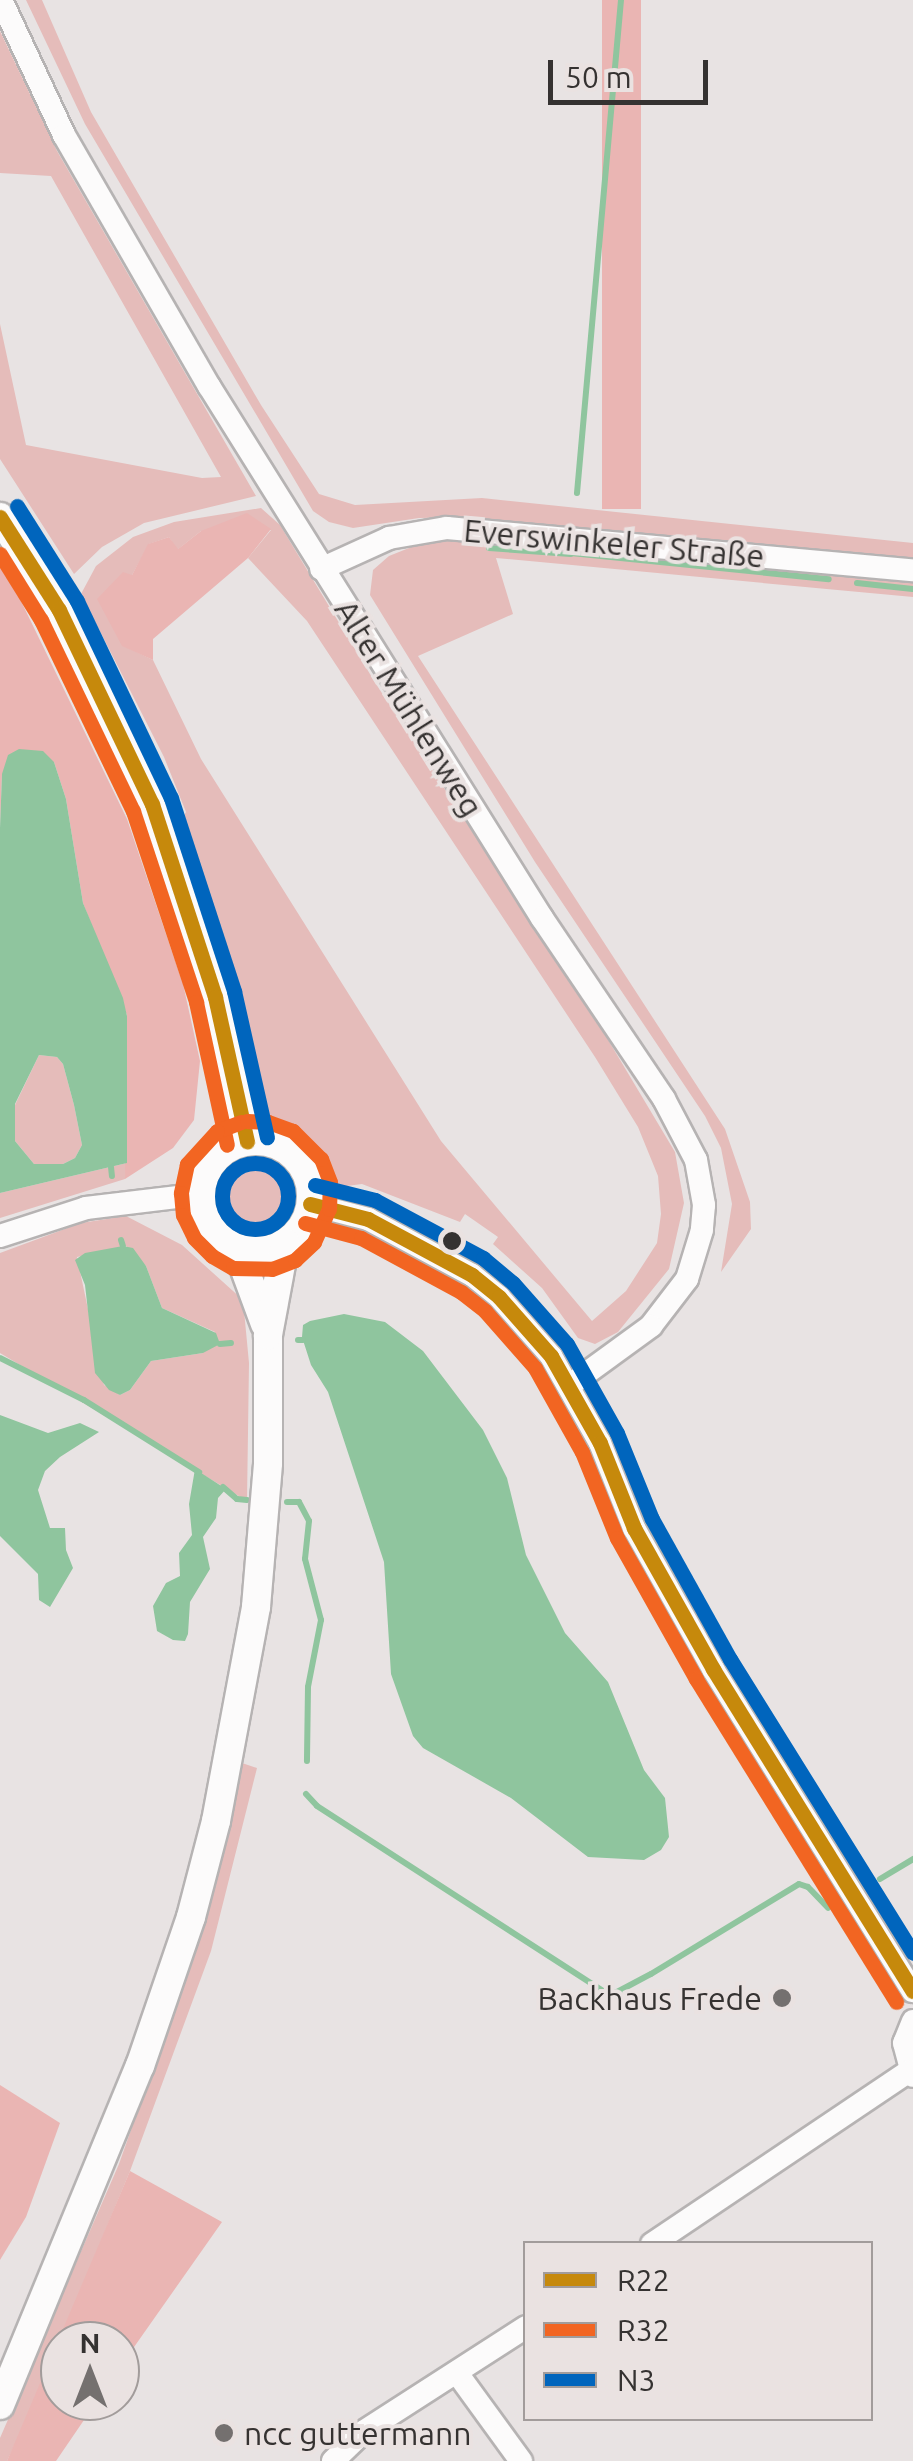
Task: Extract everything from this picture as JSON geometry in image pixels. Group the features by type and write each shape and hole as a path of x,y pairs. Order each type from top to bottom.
{"main road":[{"path":"0,517 59,610 152,804 215,997 247,1141"},
{"path":"237,1248 253,1251 284,1242 306,1219 310,1204 310,1186 294,1157 264,1141 247,1141 214,1159 200,1194 210,1226 237,1248 253,1281 268,1335"},
{"path":"0,2405 140,2066 191,1916 216,1821 256,1608 268,1463 268,1335 284,1242"}],"street":[{"name":"Alter Mühlenweg","path":"0,0 104,206 322,569 542,918 664,1099 696,1160 704,1205 702,1230 687,1278 651,1326 570,1385"},
{"name":"Everswinkeler Straße","path":"322,569 388,538 464,528 913,570"},
{"path":"0,1236 86,1208 200,1194"},
{"path":"310,1204 368,1218 472,1276 526,1325 570,1385 634,1528 713,1669 913,1990"},
{"path":"657,2241 911,2073 904,2043 913,2021"},
{"path":"332,2461 364,2432 523,2329"},
{"path":"457,2372 521,2461"}],"shaded area":[{"path":"26,0 42,0 91,112 261,405 319,494 355,505 482,498 913,543 913,560 468,517 419,518 353,528 329,522 313,511 85,124"},
{"path":"602,0 641,0 641,509 602,509"},
{"path":"0,31 57,151 256,496 144,523 102,547 74,574 0,459 0,324 26,445 202,478 221,477 51,176 0,173"},
{"path":"261,508 280,525 376,684 601,1028 675,1152 684,1203 669,1269 618,1332 595,1344 578,1338 542,1288 493,1244 498,1237 465,1214 460,1222 362,1184 339,1187 322,1176 302,1146 268,1126 185,849 179,825 186,812 164,757 81,594 96,566 133,537 174,522","holes":["271,530 248,558 307,621 638,1127 658,1176 661,1214 657,1243 626,1291 592,1321 441,1141 201,759 153,660 122,645 132,575 149,544 169,537 177,550 201,531"]},
{"path":"247,513 271,529 248,558 153,639 153,660 122,646 97,599 123,572 132,575 148,544 169,537 178,549 201,531"},
{"path":"449,540 913,581 913,597 496,558 513,614 418,656 725,1129 750,1202 751,1229 721,1272 732,1204 721,1148 705,1116 535,862 370,595 373,570 389,556 419,544"},
{"path":"0,558 127,819 183,984 200,1061 194,1120 173,1148 125,1179 127,1015 83,903 66,799 54,762 2,774 0,828"},
{"path":"19,749 43,751 54,762 66,799 83,903 127,1016 127,1163 0,1193 0,828 2,774 8,755","holes":["39,1055 57,1057 63,1064 82,1145 75,1158 63,1164 34,1164 15,1141 15,1104"]},
{"path":"39,1055 57,1057 63,1064 74,1105 82,1145 75,1158 63,1164 34,1164 15,1141 15,1105"},
{"path":"248,1152 264,1152 287,1164 296,1178 296,1212 287,1226 264,1238 248,1238 232,1231 220,1219 213,1203 213,1187 220,1171 232,1159"},
{"path":"127,1163 125,1179 0,1218 0,1193"},
{"path":"126,1216 182,1245 243,1300 249,1363 247,1501 0,1353 0,1253 81,1223","holes":["126,1246 146,1266 162,1308 215,1332 203,1353 151,1361 130,1390 120,1395 104,1385 77,1257"]},
{"path":"123,1246 133,1248 146,1266 162,1308 216,1333 220,1344 203,1353 151,1361 130,1390 120,1395 109,1390 95,1373 85,1285 75,1260 85,1253"},
{"path":"344,1314 385,1322 423,1351 483,1430 507,1478 526,1555 565,1633 608,1682 644,1770 665,1798 669,1837 661,1850 644,1860 588,1857 511,1798 423,1748 413,1736 391,1674 384,1562 328,1392 311,1365 302,1337 303,1325 310,1321"},
{"path":"0,1415 48,1433 80,1423 99,1432 45,1471 38,1490 50,1528 65,1528 66,1550 73,1568 50,1607 39,1600 38,1574 0,1536"},
{"path":"195,1469 226,1489 218,1498 216,1518 203,1537 210,1569 190,1602 188,1634 185,1641 173,1640 157,1631 153,1606 166,1583 180,1576 179,1553 192,1535 189,1504"},
{"path":"242,1763 257,1768 211,1951 130,2171 68,2321 51,2321 119,2164 184,1980"},
{"path":"0,2085 60,2123 26,2217 0,2260"},
{"path":"130,2171 222,2222 140,2339 140,2321 66,2321"},
{"path":"40,2346 40,2388 7,2461 0,2461 0,2438"},
{"path":"40,2383 40,2421 83,2421 56,2461 7,2461"}],"waterway":[{"path":"577,493 621,0"},
{"path":"489,548 571,554"},
{"path":"571,553 829,579"},
{"path":"857,583 913,589"},
{"path":"111,1167 112,1176"},
{"path":"121,1240 123,1246"},
{"path":"298,1340 303,1340"},
{"path":"220,1344 231,1343"},
{"path":"0,1358 84,1400 199,1472"},
{"path":"223,1487 237,1499 247,1500"},
{"path":"287,1502 299,1502 309,1521 305,1559 321,1620 308,1687 307,1761"},
{"path":"306,1794 317,1806 605,1992 617,1992 651,1974 799,1884 808,1887 828,1908"},
{"path":"880,1879 913,1859"}],"transit line":[{"name":"N3","path":"17,506 77,601 171,798 234,991 267,1137"},
{"name":"R22","path":"0,517 59,610 152,804 215,997 247,1141"},
{"name":"R32","path":"0,554 41,620 133,811 196,1002 227,1145"},
{"name":"R32","path":"241,1122 217,1131 187,1164 181,1193 183,1215 194,1238 212,1256 233,1268 272,1269 295,1260 314,1242 329,1209 330,1182 321,1159 293,1131 268,1122 247,1121"},
{"name":"N3","path":"255,1163 268,1165 278,1173 286,1183 288,1196 286,1209 278,1219 268,1227 255,1229 242,1227 232,1219 224,1209 222,1196 224,1183 232,1173 242,1165 255,1163"},
{"name":"N3","path":"315,1185 375,1200 483,1258 513,1283 567,1344 617,1433 652,1519 730,1659 913,1953"},
{"name":"R22","path":"310,1204 368,1219 472,1275 499,1297 551,1356 600,1443 634,1528 713,1669 913,1991"},
{"name":"R32","path":"305,1223 361,1238 461,1292 485,1311 535,1368 582,1452 617,1538 696,1679 896,2002"}],"place":[{"name":"Backhaus Frede","path":"782,1998"},
{"name":"ncc guttermann","path":"224,2433"}]}
